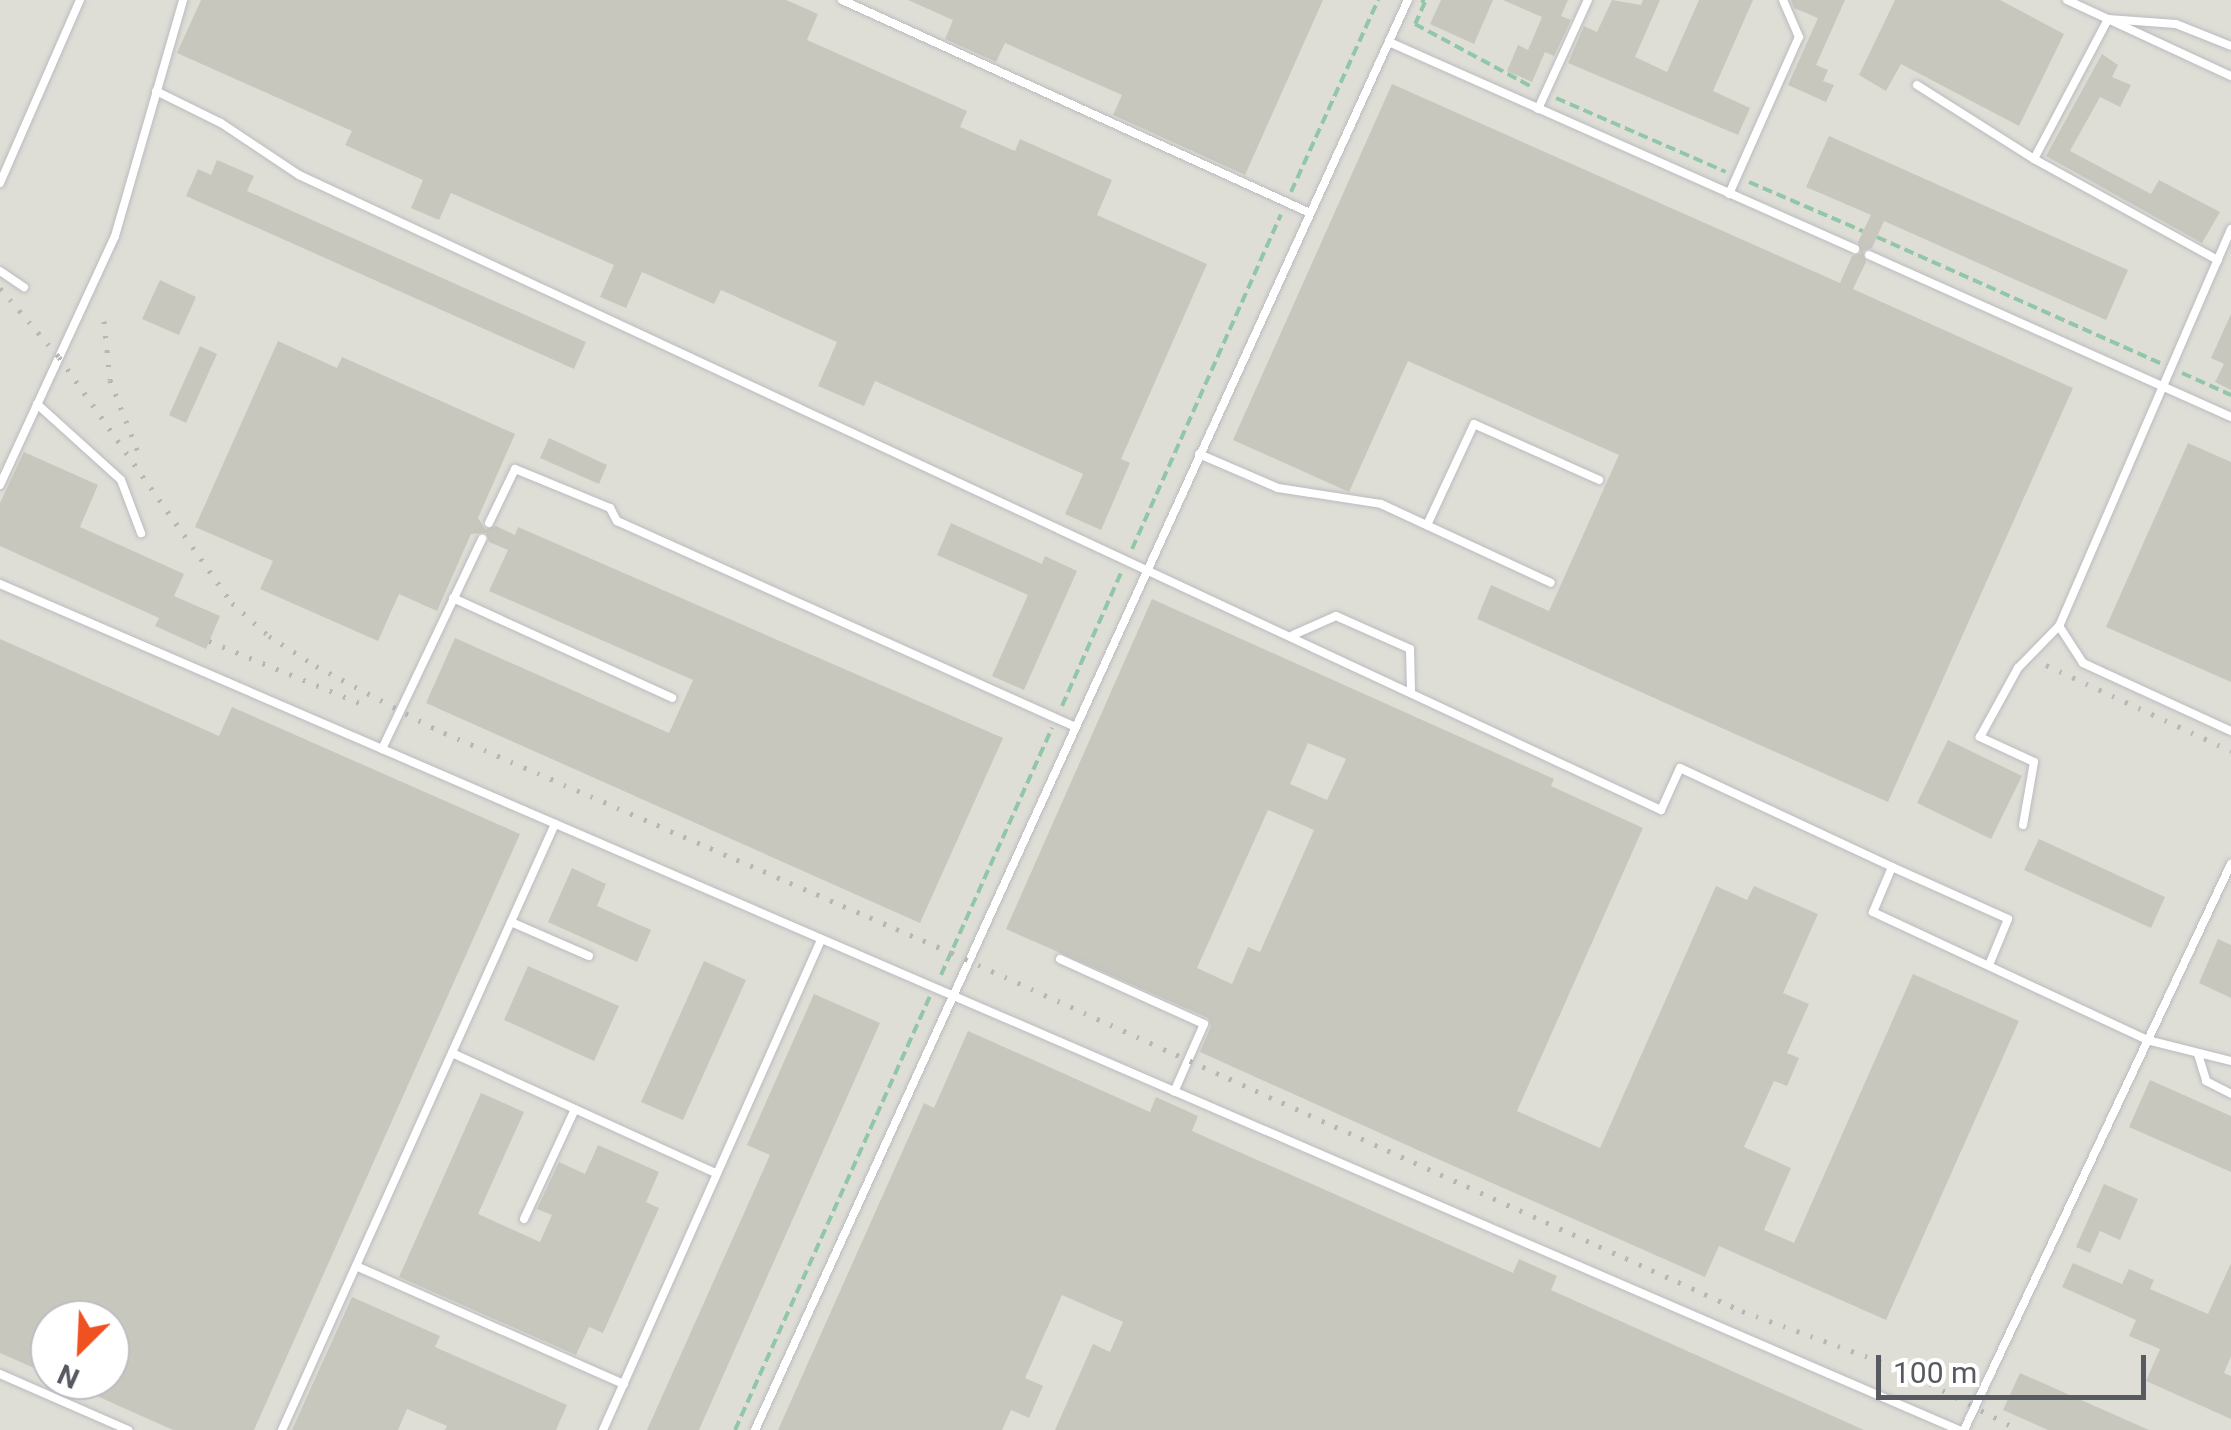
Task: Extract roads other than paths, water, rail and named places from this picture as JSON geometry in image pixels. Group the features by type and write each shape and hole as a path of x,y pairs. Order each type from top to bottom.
{"lane":[{"path":"0,183 80,0"},
{"path":"0,485 115,236 184,0"},
{"path":"842,0 1310,213"},
{"path":"755,1430 950,995 1408,0"},
{"path":"1538,108 1588,0"},
{"path":"1730,194 1799,37 1783,0"},
{"path":"2067,0 2231,76"},
{"path":"2108,19 2176,24 2231,46"},
{"path":"2034,159 2108,19"},
{"path":"1389,42 1855,249"},
{"path":"1917,86 2034,159 2218,260"},
{"path":"156,91 221,123 299,174 1147,566 1662,810 1680,768 2008,919 1989,964"},
{"path":"2023,824 2034,762 1980,737 2018,668 2058,626 2165,388 2231,228"},
{"path":"1868,255 2231,418"},
{"path":"0,271 24,287"},
{"path":"37,404 120,480 140,533"},
{"path":"1427,525 1474,424 1599,480"},
{"path":"1199,454 1278,488 1381,504 1551,583"},
{"path":"490,524 515,469 610,508 617,521 1074,726"},
{"path":"382,749 482,539"},
{"path":"0,584 1961,1430 2231,864"},
{"path":"453,598 672,698"},
{"path":"1293,635 1336,616 1410,649 1412,692"},
{"path":"2058,626 2083,662 2231,731"},
{"path":"282,1430 555,824"},
{"path":"1892,867 1873,912 2147,1040 2231,1061"},
{"path":"511,922 589,956"},
{"path":"603,1430 821,940"},
{"path":"1060,959 1204,1024 1174,1092"},
{"path":"452,1053 717,1174"},
{"path":"2198,1054 2206,1081 2231,1094"},
{"path":"524,1219 575,1109"},
{"path":"356,1266 624,1384"},
{"path":"0,1374 128,1430"}],"railway":[{"path":"0,288 59,357 232,603 269,636 316,666 431,727 952,953 1742,1311 1904,1370 2019,1430"},
{"path":"104,321 110,380 140,457"},
{"path":"209,641 369,707"},
{"path":"2046,665 2231,751"}]}
